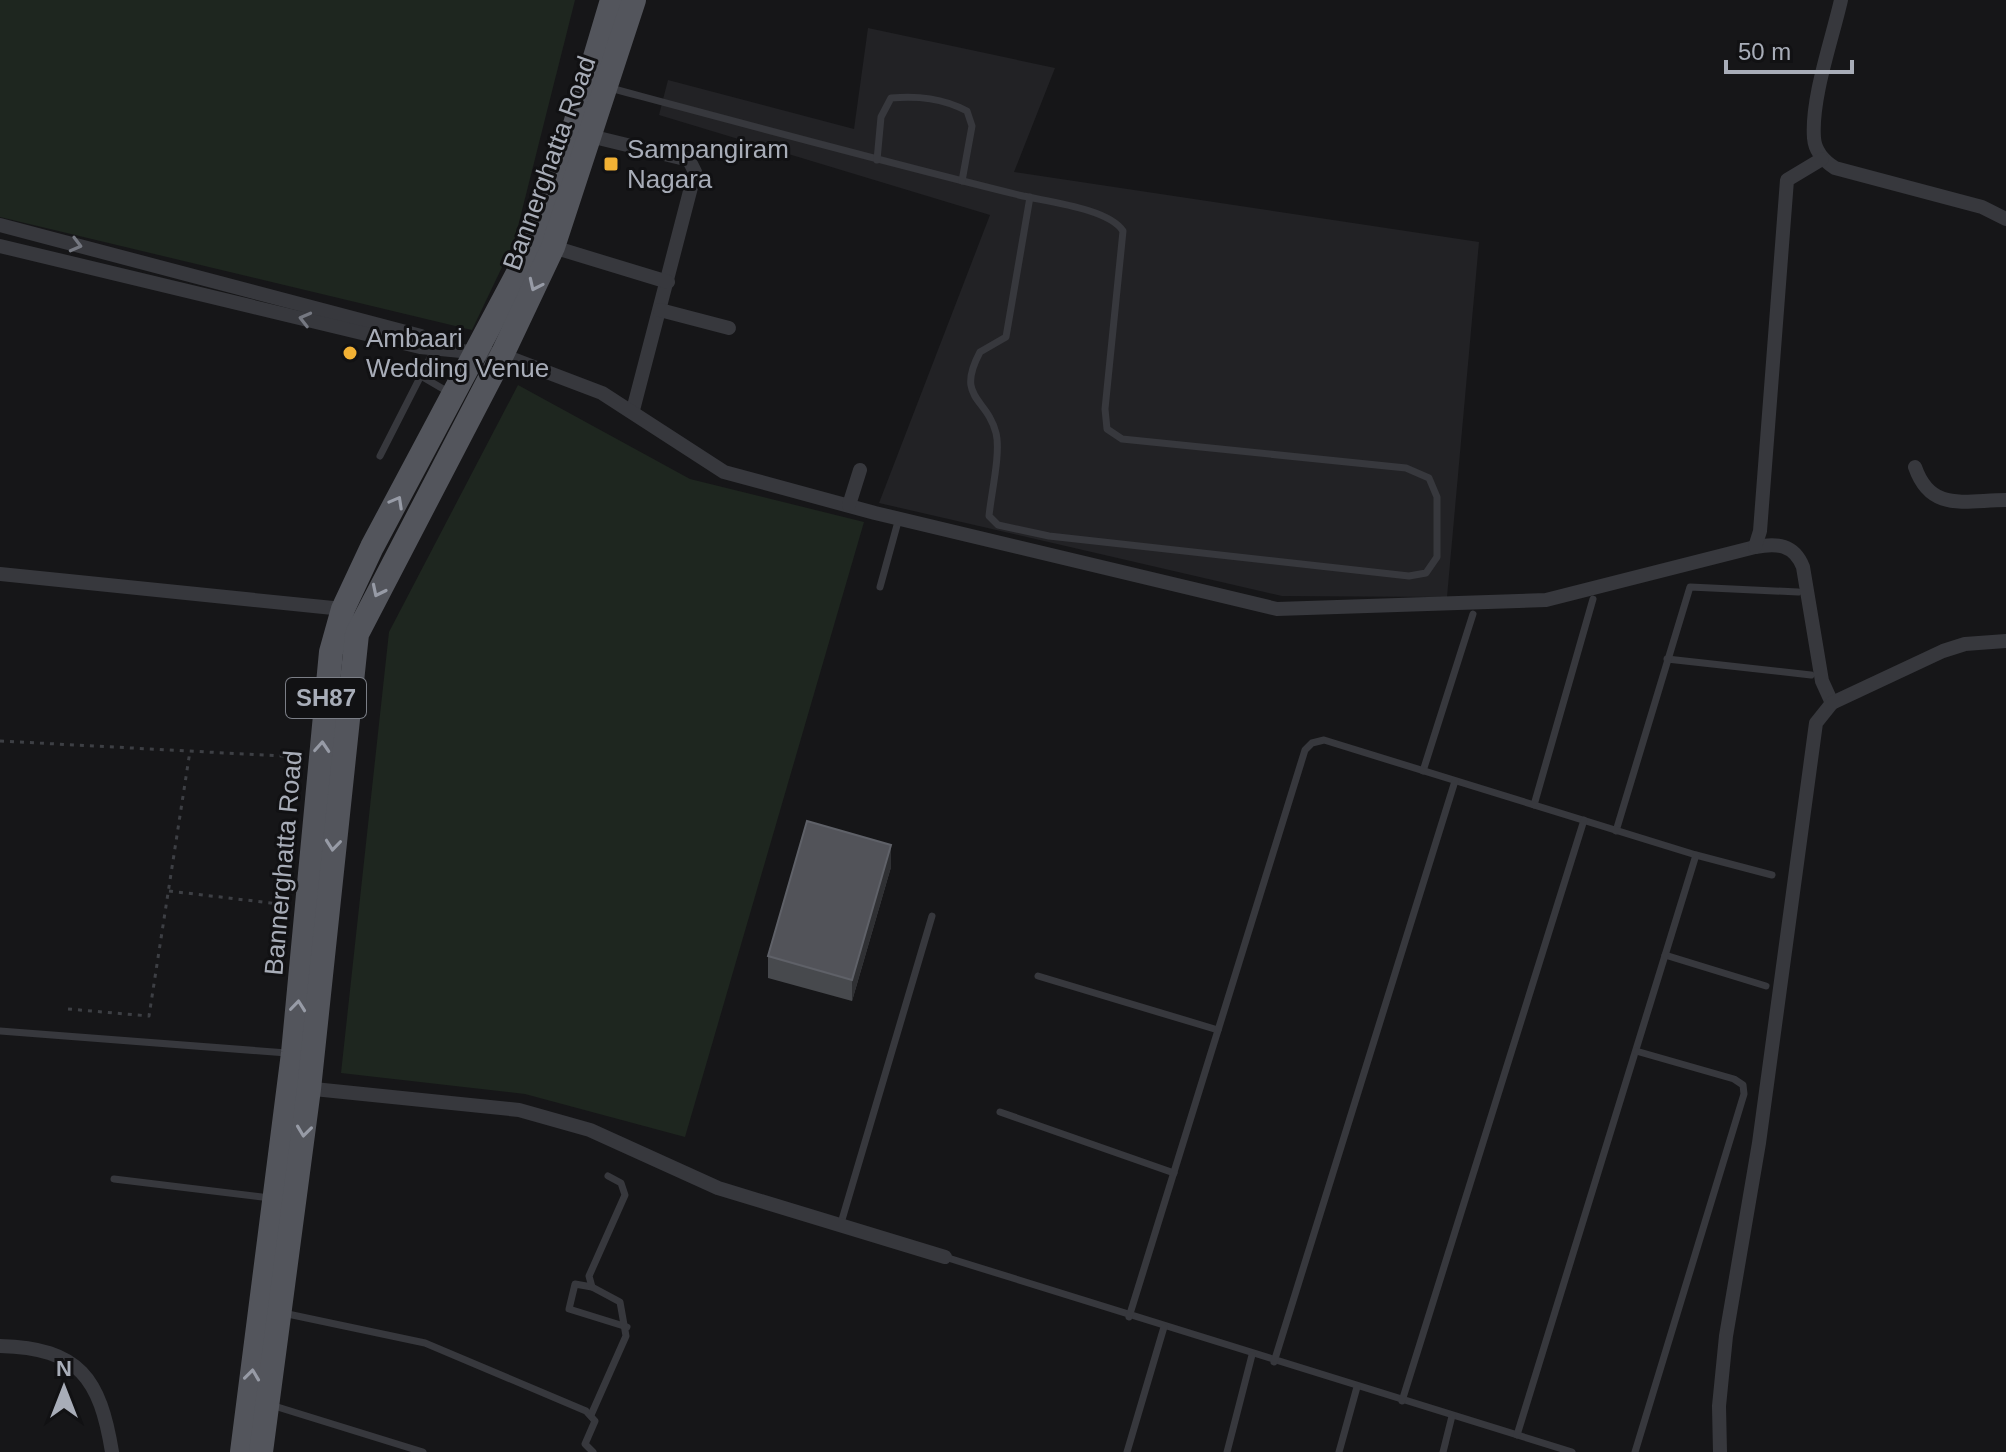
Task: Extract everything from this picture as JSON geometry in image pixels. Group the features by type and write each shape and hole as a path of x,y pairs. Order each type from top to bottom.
{"main road":[{"name":"Bannerghatta Road","path":"242,1452 274,1199 299,1088 293,1053 331,652 343,609 455,396 491,353 553,247 582,143 612,0"},
{"name":"Bannerghatta Road","path":"261,1452 281,1313 299,1088 357,634 491,353 536,239 608,88 634,0"}],"street":[{"path":"1841,0 1815,116 1814,141 1822,159 1835,168 1982,207 2006,219"},
{"path":"582,143 689,160 694,165 695,172 668,282 633,410"},
{"path":"1755,547 1760,531 1787,180 1822,159"},
{"path":"0,225 421,336 436,346"},
{"path":"0,246 420,347 491,353 602,393 633,410 724,472 899,518 1277,609 1546,600 1755,547 1788,547 1800,561 1807,604 1817,635 1822,681 1832,703"},
{"path":"553,247 668,282"},
{"path":"660,310 729,328"},
{"path":"1915,467 1922,487 1942,500 2006,500"},
{"path":"849,505 860,470"},
{"path":"0,574 343,609"},
{"path":"1720,1452 1719,1406 1726,1336 1759,1143 1816,723 1832,703 1965,644 2006,641"},
{"path":"299,1088 519,1110 552,1118 655,1157 718,1188 945,1257"},
{"path":"0,1346 57,1356 87,1378 105,1410 112,1452"}],"lane":[{"path":"608,88 877,160 962,181 1030,197 1100,214 1117,221 1123,231 1105,409 1107,429 1122,439 1406,468 1429,478 1437,497 1437,557 1426,573 1409,576 1049,536 998,525 989,516 997,435 988,414 975,400 970,383 980,352 1006,337 1030,197"},
{"path":"877,160 881,117 891,98 918,96 950,102 967,111 972,126 962,181"},
{"path":"380,456 436,346"},
{"path":"421,376 455,396"},
{"path":"880,587 899,518"},
{"path":"1616,831 1690,587 1798,592"},
{"path":"1534,805 1593,599"},
{"path":"1423,771 1473,614"},
{"path":"1667,659 1811,675"},
{"path":"1129,1317 1305,750 1312,743 1324,740 1616,831 1772,875"},
{"path":"1274,1362 1455,781"},
{"path":"1402,1401 1584,820"},
{"path":"1517,1435 1696,855"},
{"path":"841,1223 932,916"},
{"path":"1665,955 1766,986"},
{"path":"1038,976 1218,1030"},
{"path":"0,1031 293,1053"},
{"path":"1635,1452 1744,1094 1743,1085 1734,1079 1636,1051"},
{"path":"1000,1112 1174,1173"},
{"path":"592,1287 589,1276 625,1195 621,1183 608,1176"},
{"path":"114,1179 274,1199"},
{"path":"945,1257 1129,1317 1568,1451"},
{"path":"591,1415 627,1327 620,1302 592,1287 575,1284 569,1309 627,1327"},
{"path":"281,1313 425,1343 591,1415 595,1421 585,1444 593,1452"},
{"path":"1127,1452 1164,1327"},
{"path":"1227,1452 1252,1355"},
{"path":"1339,1452 1357,1387"},
{"path":"269,1405 423,1452"},
{"path":"1443,1452 1452,1416"}],"path":[{"path":"0,741 321,758"},
{"path":"68,1009 149,1016 190,751"},
{"path":"169,891 308,908"}],"shaded area":[{"path":"0,0 575,0 514,242 472,330 0,217"},
{"path":"868,28 1055,68 1014,172 1479,242 1447,597 1282,596 879,503 990,215 659,115 668,80 854,129"},
{"path":"518,385 690,479 864,522 685,1137 525,1094 341,1073 389,632"}],"building":[{"path":"807,821 891,845 852,980 768,956"}],"place":[{"name":"Sampangiram Nagara","path":"611,164"},
{"name":"Ambaari Wedding Venue","path":"350,353"}]}
